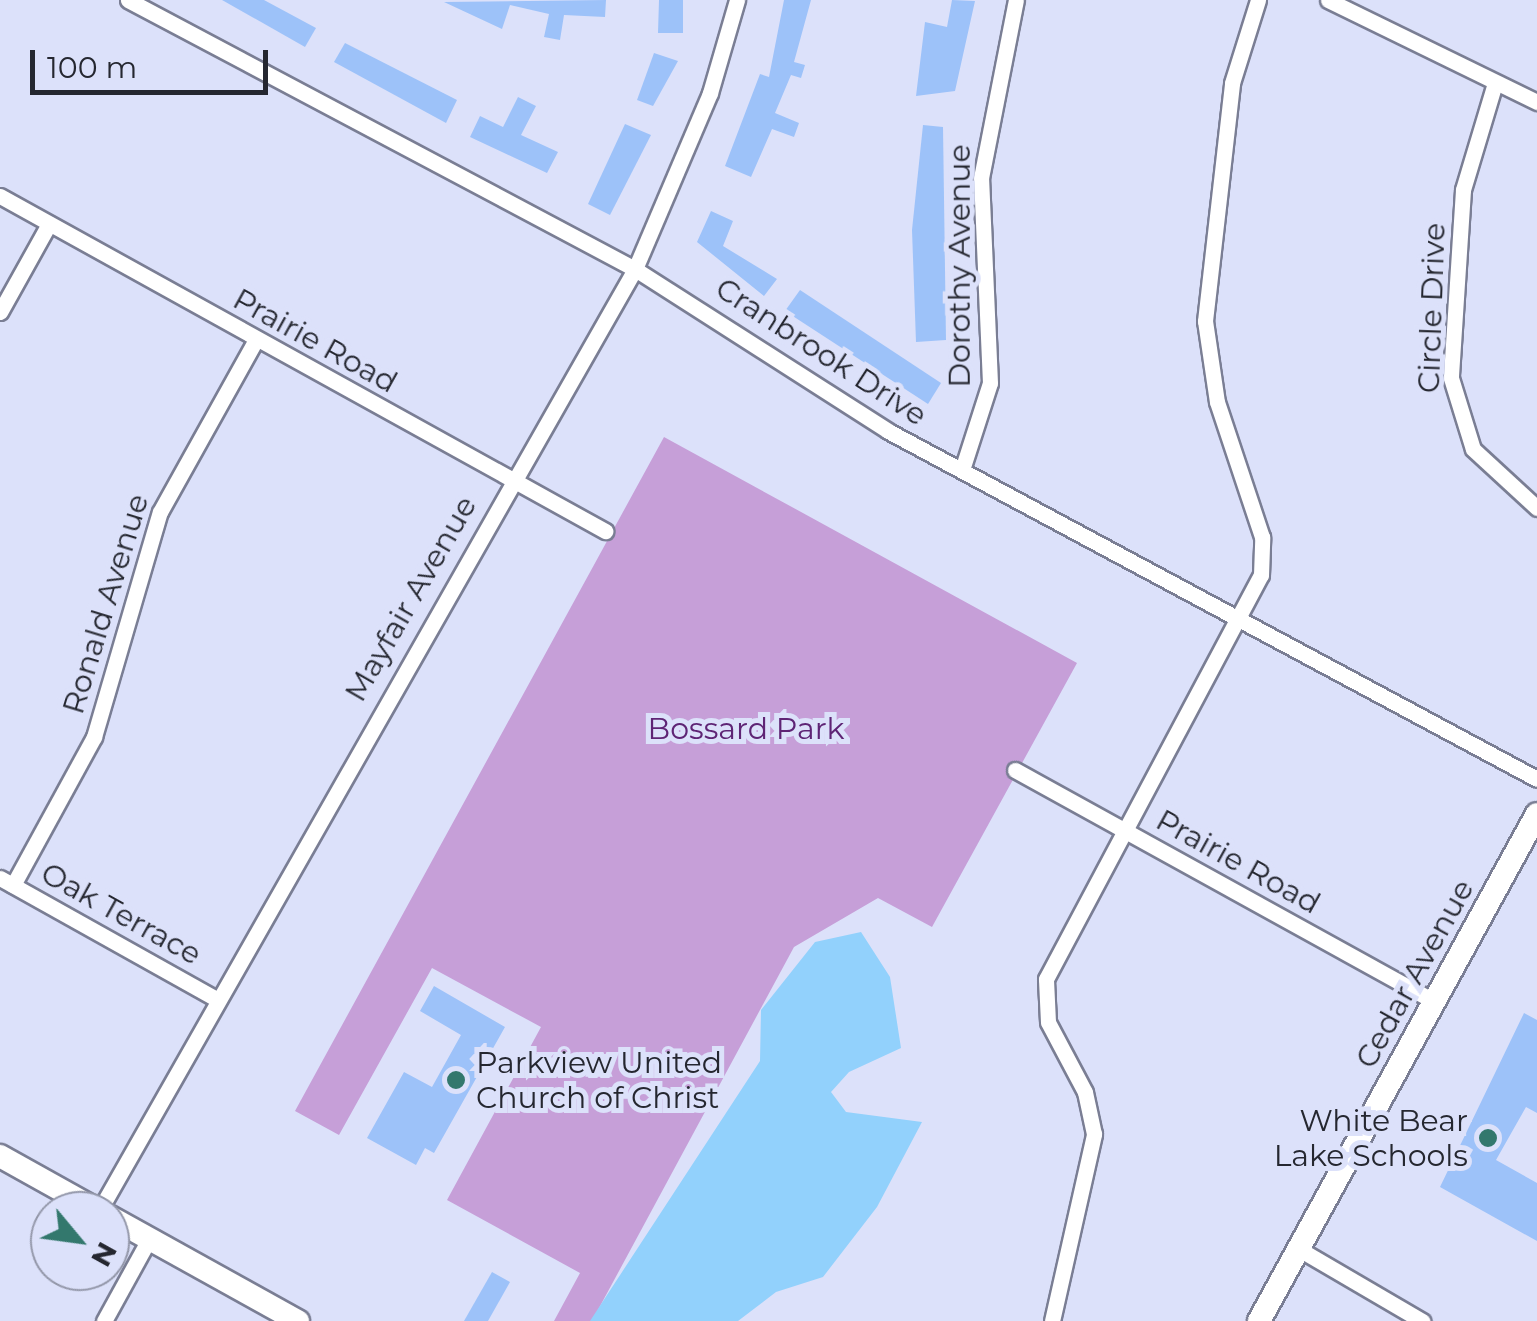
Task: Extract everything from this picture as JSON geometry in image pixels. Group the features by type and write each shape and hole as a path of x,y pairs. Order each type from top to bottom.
{"street":[{"name":"Cranbrook Drive","path":"128,0 635,269 962,470 1537,779"},
{"name":"Mayfair Avenue","path":"110,1191 215,998 635,269 704,108 737,0"},
{"name":"Dorothy Avenue","path":"962,470 990,383 981,178 1016,0"},
{"path":"1052,1321 1094,1134 1085,1092 1048,1022 1046,979 1122,830 1242,618 1261,576 1262,537 1217,402 1205,280 1232,83 1258,0"},
{"path":"1328,0 1537,102"},
{"name":"Circle Drive","path":"1495,83 1463,190 1451,378 1473,449 1537,508"},
{"name":"Prairie Road","path":"0,196 605,532"},
{"path":"0,312 49,224"},
{"name":"Ronald Avenue","path":"7,881 94,736 160,512 255,340"},
{"name":"Prairie Road","path":"1016,770 1434,1002"},
{"name":"Cedar Avenue","path":"1259,1321 1537,814"},
{"name":"Oak Terrace","path":"7,881 215,998"},
{"path":"0,1156 63,1191"},
{"path":"130,1228 298,1321"},
{"path":"104,1321 149,1238"},
{"path":"1298,1249 1422,1321"}],"green space":[{"name":"Bossard Park","path":"664,437 1077,663 932,927 878,898 794,947 592,1321 554,1321 580,1273 447,1200 541,1027 432,968 339,1135 295,1111"}],"water":[{"path":"861,932 890,977 901,1048 849,1072 831,1092 846,1112 922,1122 877,1207 823,1277 776,1292 738,1321 590,1321 760,1061 761,1010 815,942"}],"building":[{"path":"222,0 264,0 316,28 305,47"},
{"path":"606,0 605,17 564,15 560,40 544,37 549,14 510,5 502,29 444,2"},
{"path":"659,0 683,0 683,33 658,33"},
{"path":"784,0 811,0 794,62 805,65 801,78 791,75 775,113 799,123 794,137 772,129 751,177 725,166 760,74 769,77"},
{"path":"952,0 975,1 955,91 916,96 925,22 947,27"},
{"path":"345,43 457,100 446,123 334,62"},
{"path":"654,53 678,61 653,106 637,100"},
{"path":"518,97 536,106 521,135 558,152 547,173 470,137 480,116 503,127"},
{"path":"625,124 651,135 610,215 588,204"},
{"path":"923,125 943,127 946,340 916,342 912,230"},
{"path":"711,211 733,221 723,246 777,279 764,296 697,242"},
{"path":"800,290 941,383 928,404 785,311"},
{"name":"Parkview United Church of Christ","path":"434,986 505,1027 434,1153 425,1148 416,1165 367,1138 404,1072 432,1087 461,1035 420,1011"},
{"name":"White Bear Lake Schools","path":"1524,1013 1537,1020 1537,1113 1526,1107 1496,1160 1537,1183 1537,1241 1440,1187"},
{"path":"492,1272 510,1282 488,1321 464,1321"}],"place":[{"name":"Parkview United Church of Christ","path":"456,1080"},
{"name":"White Bear Lake Schools","path":"1488,1138"}]}
